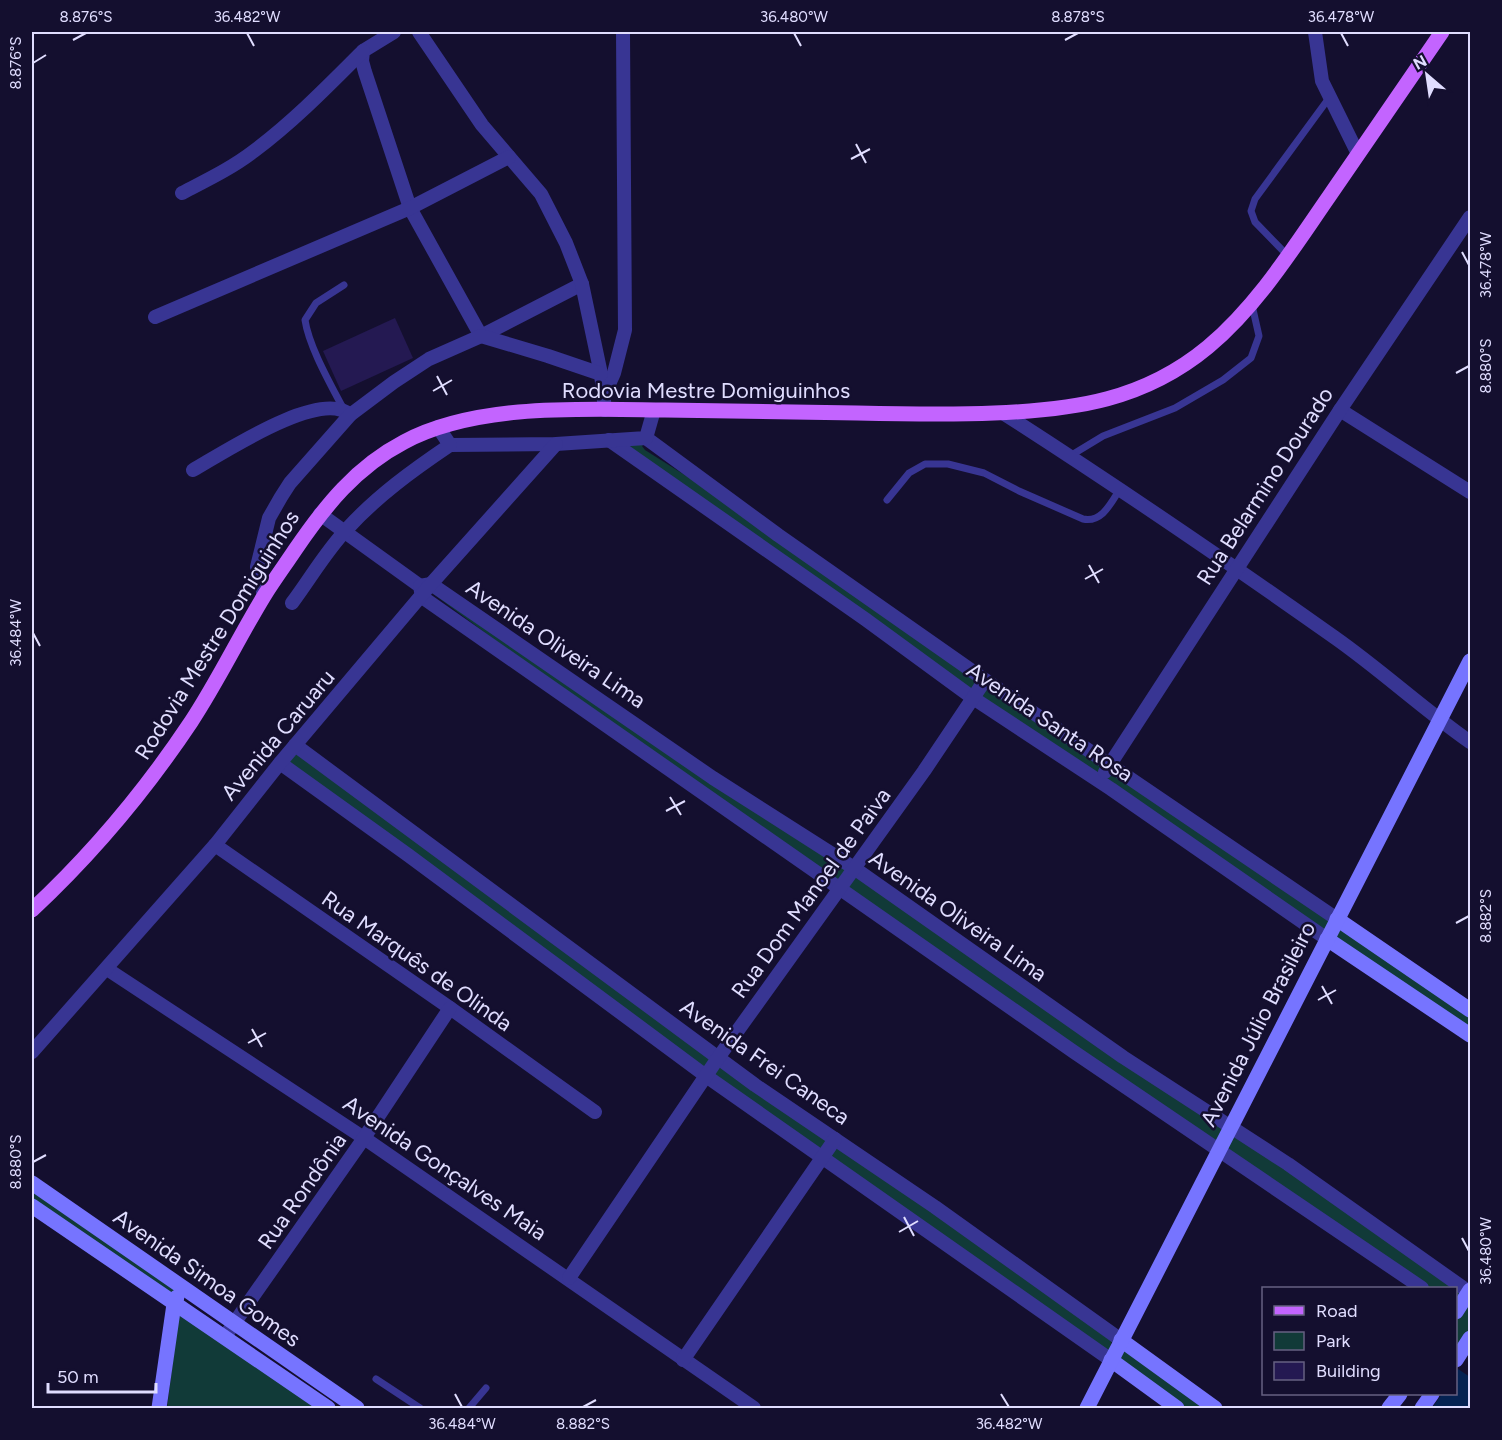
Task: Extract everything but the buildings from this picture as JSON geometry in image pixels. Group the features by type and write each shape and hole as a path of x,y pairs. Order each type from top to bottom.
{"main road":[{"name":"Rodovia Mestre Domiguinhos","path":"32,910 100,842 150,782 193,719 264,596 320,514 348,481 373,461 404,442 438,427 498,416 604,403 654,410 940,415 1041,411 1078,407 1117,398 1162,379 1208,347 1252,304 1288,256 1442,32"},
{"name":"Avenida Júlio Brasileiro","path":"1087,1408 1470,661"},
{"name":"Avenida Santa Rosa","path":"1337,919 1470,1010"},
{"name":"Avenida Santa Rosa","path":"1327,939 1470,1035"},
{"name":"Avenida Simoa Gomes","path":"32,1183 182,1289 328,1408"},
{"name":"Avenida Simoa Gomes","path":"32,1206 174,1304 230,1330 357,1408"},
{"path":"159,1408 174,1304 182,1289"},
{"path":"1457,1310 1470,1291"},
{"path":"1457,1357 1470,1338"},
{"name":"Avenida Frei Caneca","path":"1121,1340 1215,1408"},
{"name":"Avenida Frei Caneca","path":"1111,1360 1178,1408"},
{"path":"1389,1408 1399,1395"},
{"path":"1422,1408 1431,1395"}],"street":[{"path":"182,193 228,168 272,137 315,101 363,51 394,32"},
{"path":"419,32 482,125 541,194 566,243 582,284 601,375 604,403"},
{"path":"604,403 625,330 623,32"},
{"path":"1315,32 1322,81 1358,154"},
{"path":"363,51 364,72 410,208 481,336 601,375"},
{"path":"154,317 410,208 509,157"},
{"name":"Rua Belarmino Dourado","path":"1099,781 1340,410 1470,217"},
{"path":"264,596 257,567 269,518 290,483 347,412 429,359 481,336 582,284"},
{"path":"193,470 290,416 324,408 347,412"},
{"path":"292,603 345,530 382,494 450,445 556,444 646,438 654,410"},
{"path":"1340,410 1470,492"},
{"path":"1003,413 1120,489 1335,638 1470,742"},
{"path":"438,427 450,445"},
{"name":"Avenida Santa Rosa","path":"646,438 778,535 985,680 1337,919"},
{"name":"Avenida Santa Rosa","path":"609,440 973,698 1099,781 1327,939"},
{"name":"Avenida Caruaru","path":"32,1052 215,845 424,589 556,444"},
{"name":"Avenida Oliveira Lima","path":"320,514 424,589 540,679 1074,1052 1421,1287"},
{"name":"Avenida Oliveira Lima","path":"424,589 551,665 713,778 854,868 1123,1057 1288,1164 1470,1291"},
{"path":"540,679 551,665"},
{"name":"Rua Dom Manoel de Paiva","path":"569,1278 718,1058 924,771 985,680"},
{"name":"Avenida Frei Caneca","path":"295,745 718,1058 935,1207 1121,1340"},
{"name":"Avenida Frei Caneca","path":"280,763 706,1076 1111,1360"},
{"path":"408,855 420,837"},
{"name":"Rua Marquês de Olinda","path":"215,845 595,1112"},
{"name":"Avenida Gonçalves Maia","path":"106,969 364,1138 754,1408"},
{"name":"Rua Rondônia","path":"230,1330 364,1138 450,1008"},
{"path":"683,1360 835,1139"}],"lane":[{"path":"1288,256 1255,222 1251,212 1255,199 1329,98"},
{"path":"344,285 316,303 305,320 307,331 332,388 347,412"},
{"path":"1071,456 1103,436 1174,408 1222,380 1251,358 1259,336 1252,304"},
{"path":"887,500 909,472 925,464 948,464 984,473 1019,491 1092,521 1100,517 1120,489"},
{"path":"376,1379 420,1408"},
{"path":"469,1408 486,1388"}],"green space":[{"path":"646,441 642,446 645,450 691,479 979,681 972,692 617,442"},
{"path":"428,590 849,868 839,884 562,690"},
{"path":"986,685 1103,765 1098,776 977,697"},
{"path":"294,749 713,1058 706,1071 283,762"},
{"path":"1110,770 1332,917 1325,935 1104,781"},
{"path":"855,873 1226,1128 1218,1144 845,888"},
{"path":"1340,923 1470,1007 1470,1032 1332,940"},
{"path":"719,1063 831,1140 821,1153 711,1075"},
{"path":"1232,1133 1457,1287 1428,1287 1225,1148"},
{"path":"837,1145 1113,1338 1108,1353 827,1157"},
{"path":"32,1187 185,1288 174,1299 32,1200"},
{"path":"1457,1287 1464,1292 1457,1303"},
{"path":"1470,1297 1470,1331 1457,1351 1457,1317"},
{"path":"179,1313 318,1408 167,1408"},
{"path":"1123,1344 1211,1408 1184,1408 1116,1359"}],"water":[{"path":"1458,1369 1470,1377 1470,1408 1432,1408 1441,1395 1457,1395"}]}
